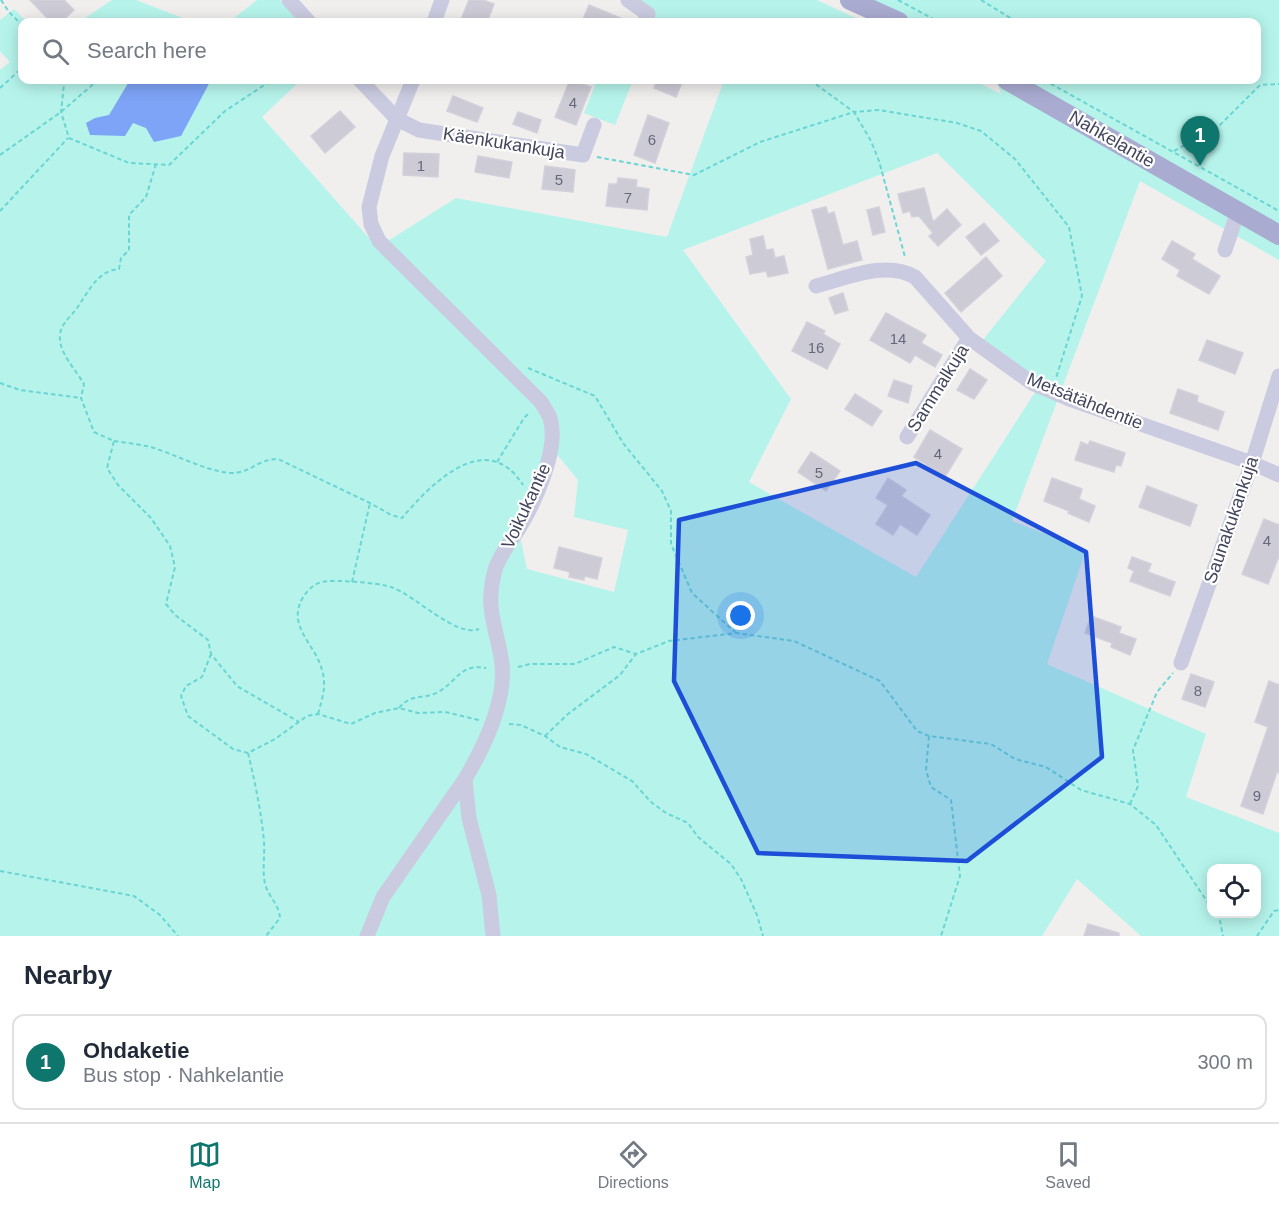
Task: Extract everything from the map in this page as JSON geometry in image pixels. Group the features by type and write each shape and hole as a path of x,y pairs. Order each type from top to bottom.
{"main road":[{"path":"850,0 890,18"},
{"name":"Nahkelantie","path":"1014,84 1279,235"}],"street":[{"path":"289,0 305,18"},
{"path":"435,18 442,0"},
{"path":"627,0 648,14 646,18"},
{"path":"364,84 397,119"},
{"name":"Voikukantie","path":"367,936 383,897 477,759 491,723 501,687 502,664 492,624 489,593 496,566 520,527 544,476 551,446 550,419 541,402 379,241 371,224 369,207 382,156 411,84"},
{"name":"Käenkukankuja","path":"397,119 419,130 583,155 594,125"},
{"path":"1225,250 1238,211"},
{"path":"816,286 884,269 906,272"},
{"name":"Metsätähdentie","path":"906,272 915,277 969,338 1032,383 1252,463 1279,475"},
{"name":"Sammalkuja","path":"907,437 969,338"},
{"name":"Saunakukankuja","path":"1181,663 1252,463 1279,376"},
{"path":"465,779 469,818 489,894 493,936"}],"path":[{"path":"1,0 18,21"},
{"path":"898,0 932,18"},
{"path":"981,0 1010,18"},
{"path":"0,88 18,72"},
{"path":"64,84 61,112 69,138"},
{"path":"0,154 61,112 93,84"},
{"path":"69,138 129,163 169,165 225,111 266,84"},
{"path":"816,84 854,112 871,141 879,161 905,253 906,272"},
{"path":"1051,84 1279,211"},
{"path":"1174,151 1218,127 1260,85 1279,84"},
{"path":"583,155 694,175 760,142 854,112 879,110 957,123 981,131 1015,159 1069,227 1082,296 1051,391"},
{"path":"0,210 69,138"},
{"path":"156,164 146,197 129,215 129,250 121,258 119,270 108,270 90,287 76,310 66,319 60,334 62,348 84,384 81,398 94,432 114,441 150,447 230,473 244,472 266,459 278,459 391,515 402,518 421,495 441,477 471,461 487,459 497,462 516,475 532,500"},
{"path":"510,371 515,367 530,368 595,396 623,443 662,491 671,511 671,544 692,593 736,633"},
{"path":"0,383 20,390 81,398"},
{"path":"497,462 524,418 541,402"},
{"path":"114,441 107,468 118,485 151,518 170,546 175,567 166,604 175,615 208,640 211,654 237,686 299,722"},
{"path":"352,582 370,503"},
{"path":"318,714 325,689 322,668 298,627 299,605 308,590 323,582 390,586 411,597 448,623 474,632 492,624"},
{"path":"545,736 568,714 620,675 636,654 669,641 736,633 794,641 880,681 917,730 928,736 991,744 1015,759 1046,767 1081,790 1130,804 1156,825 1207,902"},
{"path":"399,708 405,701 437,693 463,671 475,666 502,671 530,664 575,664 614,647 636,654"},
{"path":"211,654 202,677 186,686 181,696 188,716 233,749 248,753 275,739 307,716 318,714 351,724 375,713 399,708 418,713 445,712 491,723 521,724 545,736 560,747 586,754 632,781 651,802 666,813 688,823 698,837 731,864 741,879 757,915 763,936"},
{"path":"1130,804 1138,786 1133,750 1156,692 1181,663"},
{"path":"928,736 926,770 931,787 951,800 960,876 941,936"},
{"path":"248,753 259,799 266,886 279,909 280,918 266,936"},
{"path":"0,871 134,896 160,915 178,936"},
{"path":"1257,936 1274,911 1279,910"},
{"path":"1218,918 1223,936"}],"highlighted area":[{"path":"916,463 1086,552 1102,757 967,861 758,853 674,681 679,520"}],"shaded area":[{"path":"112,0 136,0 183,18 85,18"},
{"path":"257,0 280,0 296,18 234,18"},
{"path":"630,0 817,0 855,18 655,18"},
{"path":"867,0 1279,0 1279,260 1140,181 1012,521 1086,550 1047,664 1206,734 1186,797 1279,833 1279,936 1141,936 1077,879 1042,936 373,936 387,900 499,719 496,619 499,568 520,536 527,569 614,592 628,530 574,517 578,480 555,452 556,420 386,242 456,198 667,237 723,84 981,84 1001,94 997,84 1261,84 1261,18 904,18","holes":["937,153 1046,261 982,341 1041,383 916,577 749,482 791,399 683,250"]},
{"path":"14,9 23,18 18,18 18,84 297,84 262,117 377,247 536,403 546,421 547,446 539,475 492,565 498,686 489,716 471,757 362,936 0,936 0,70 10,62 0,51 0,20"},
{"path":"595,84 631,84 615,125 584,113"}],"water":[{"path":"128,84 209,84 181,136 154,142 146,128 133,123 125,136 90,135 86,123 109,115"}],"building":[{"path":"30,0 64,0 74,10 65,18 47,18"},
{"path":"469,0 483,0 494,4 489,18 462,18"},
{"path":"589,5 620,18 584,18"},
{"path":"568,84 591,87 576,125 555,117"},
{"path":"656,84 681,84 676,97 654,88"},
{"path":"453,96 483,108 477,122 447,111"},
{"path":"340,111 355,127 325,153 311,136"},
{"path":"518,112 541,120 537,133 513,124"},
{"path":"648,115 669,123 655,163 634,155"},
{"path":"404,153 439,154 438,177 403,175"},
{"path":"478,156 512,162 509,178 475,172"},
{"path":"545,166 575,170 573,192 542,189"},
{"path":"618,178 637,180 636,187 649,189 647,210 606,206 609,184 617,184"},
{"path":"924,188 933,222 947,209 961,225 938,246 929,236 933,233 919,216 912,217 910,211 903,213 898,194"},
{"path":"826,207 828,214 834,212 843,245 857,241 862,260 828,269 812,210"},
{"path":"879,207 885,232 873,235 867,210"},
{"path":"984,223 999,241 981,255 966,237"},
{"path":"763,236 766,250 773,249 775,258 784,256 788,273 768,277 766,271 750,274 746,257 753,255 750,239"},
{"path":"1172,241 1195,254 1192,259 1220,276 1209,294 1177,276 1180,270 1162,259"},
{"path":"986,257 1002,276 961,312 945,293"},
{"path":"843,293 848,310 835,314 829,298"},
{"path":"886,313 926,335 921,343 942,355 935,367 915,355 910,363 870,340"},
{"path":"807,322 825,331 823,334 840,344 827,369 792,351"},
{"path":"1207,340 1243,353 1235,374 1199,360"},
{"path":"970,369 987,380 974,399 957,390"},
{"path":"894,380 912,386 908,403 888,396"},
{"path":"1178,389 1198,396 1197,402 1224,412 1218,430 1170,413"},
{"path":"855,394 882,411 872,426 845,409"},
{"path":"930,430 962,449 945,477 914,457"},
{"path":"1090,441 1125,453 1121,466 1116,465 1114,472 1075,460 1081,442 1088,445"},
{"path":"811,452 840,471 826,491 798,472"},
{"path":"888,478 906,490 901,496 930,515 917,535 900,524 893,535 876,524 888,505 876,498"},
{"path":"1052,478 1082,489 1079,499 1095,506 1089,522 1044,501"},
{"path":"1147,486 1197,505 1190,526 1139,507"},
{"path":"1264,519 1279,525 1279,556 1268,584 1242,574"},
{"path":"559,547 602,558 597,579 584,576 584,580 569,577 570,572 554,568"},
{"path":"1132,557 1151,564 1148,572 1175,582 1170,596 1130,581 1134,571 1128,568"},
{"path":"1091,616 1121,627 1119,633 1136,639 1130,655 1111,647 1112,643 1085,633"},
{"path":"1191,674 1214,682 1205,707 1182,699"},
{"path":"1269,681 1279,685 1279,773 1277,772 1263,814 1241,806 1268,727 1255,722"},
{"path":"1088,924 1119,933 1119,936 1084,936"}],"place":[{"name":"Ohdaketie","path":"1200,166"}]}
